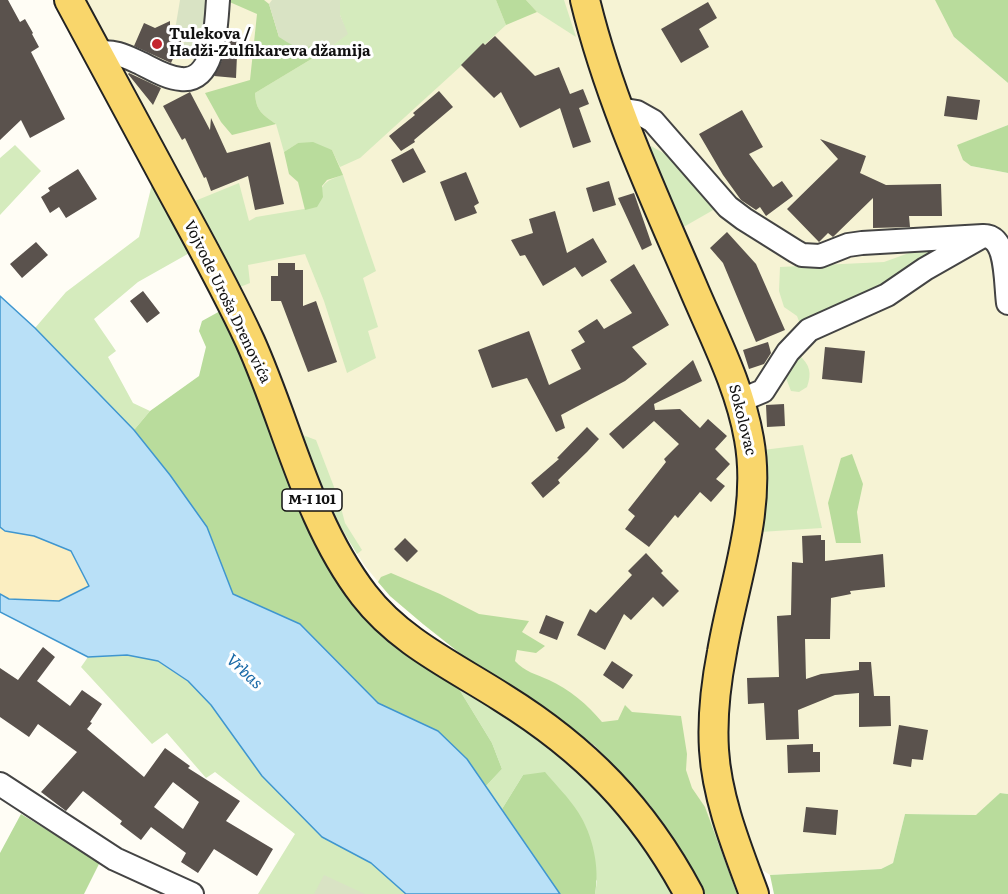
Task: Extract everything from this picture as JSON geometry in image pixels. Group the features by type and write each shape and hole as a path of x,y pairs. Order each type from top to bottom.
{"main road":[{"name":"Vojvode Uroša Drenovića","path":"69,0 231,302 263,371 323,526 353,580 376,609 397,630 553,731 594,766 611,782 643,822 689,894"},
{"name":"Sokolovac","path":"585,0 619,109 731,378 749,436 752,456 752,498 746,544 722,653 715,708 714,750 731,827 754,894"}],"street":[{"path":"98,53 118,54 180,79 192,77 201,71 209,58 216,29 218,0"},
{"path":"619,109 637,112 653,121 728,207 802,255 820,256 848,245 862,243 992,236 1006,251 1008,303"},
{"path":"739,401 763,391 788,352 809,330 887,295 925,268 983,236"},
{"path":"0,784 115,859 192,894"}],"shaded area":[{"path":"83,0 968,0 954,37 1008,83 1008,125 958,145 971,166 1008,173 1008,794 1000,793 977,815 905,814 893,863 881,869 770,875 644,793 595,746 541,705 476,666 390,596 365,566 335,519"}],"green space":[{"path":"180,0 205,0 206,32 194,60 181,53 186,35 175,30"},
{"path":"225,0 264,0 269,4 279,37 324,42 328,49 255,93 261,112 276,124 232,135 221,122 205,93 250,80 257,14"},
{"path":"272,0 340,0 340,15 348,34 328,49 324,42 305,47 291,44 279,37 269,4"},
{"path":"340,0 496,0 506,25 360,158 340,167 332,150 298,143 284,152 276,124 261,112 255,93 328,49 347,34 340,15"},
{"path":"496,0 526,0 537,12 506,25"},
{"path":"526,0 564,0 576,37 537,12"},
{"path":"935,0 1008,0 1008,83 954,37"},
{"path":"1008,125 1008,173 971,166 963,160 957,145"},
{"path":"313,142 332,150 343,175 327,180 322,186 323,197 317,207 305,210 298,182 289,174 284,152 298,143"},
{"path":"15,145 41,171 0,215 0,158"},
{"path":"651,146 665,154 715,209 680,229 651,156"},
{"path":"343,175 376,271 363,278 378,327 368,331 376,358 347,373 324,301 305,254 248,265 250,283 235,289 190,203 239,183 249,221 256,217 316,207 326,182"},
{"path":"153,180 193,251 138,282 94,319 116,351 108,357 133,403 150,411 134,430 35,328 66,292 139,237"},
{"path":"973,230 891,282 800,324 797,316 784,307 779,291 780,267 884,262"},
{"path":"222,310 239,348 294,496 317,547 340,585 439,674 459,689 492,743 502,769 486,786 467,759 438,731 378,703 300,624 233,594 207,527 134,430 150,411 199,376 206,347 199,331 202,321"},
{"path":"799,355 806,362 810,373 807,387 799,392 791,391 784,373"},
{"path":"300,434 316,440 339,500 345,523 362,550 357,554 325,496"},
{"path":"803,445 822,528 760,532 767,484 763,450"},
{"path":"852,454 863,484 857,512 861,543 836,543 828,503 841,458"},
{"path":"391,573 479,614 529,621 522,632 545,646 536,653 517,650 515,661 527,670 571,693 602,722 618,720 625,705 632,712 681,716 687,754 686,770 692,788 705,807 737,894 703,894 650,805 595,746 541,705 476,666 423,624 390,596 378,582 381,577"},
{"path":"127,655 158,661 188,681 211,705 262,776 322,837 371,863 406,894 258,894 295,834 215,772 206,778 167,733 152,744 81,667 88,657"},
{"path":"459,689 532,731 570,763 629,827 673,894 595,894 597,881 523,775 502,809 486,786 502,769 492,743"},
{"path":"545,772 567,797 588,831 596,863 595,894 560,894 502,809 523,775"},
{"path":"1000,793 1008,794 1008,894 774,894 770,875 881,869 893,863 905,814 976,815"},
{"path":"21,814 100,862 84,894 0,894 0,853"},
{"path":"324,875 365,894 314,894"}],"sand":[{"path":"0,527 5,531 34,536 72,551 89,586 59,601 9,599 0,594"}],"water":[{"name":"Vrbas","path":"0,296 35,328 134,430 170,475 207,527 233,594 300,624 378,703 438,731 467,759 560,894 406,894 371,863 322,837 262,776 211,705 188,681 158,661 127,655 88,657 0,612 0,594 9,599 59,601 89,586 71,551 34,536 5,531 0,527"}],"building":[{"path":"0,0 8,0 20,22 25,19 33,33 39,47 31,52 65,119 30,138 21,120 0,140"},
{"path":"708,2 717,18 699,29 709,47 681,63 661,29"},
{"name":"Tulekova / Hadži-Zulfikareva džamija","path":"170,21 170,34 182,39 171,63 134,46 144,23 155,28"},
{"path":"228,35 244,36 242,56 237,55 236,78 214,76 225,54"},
{"path":"495,36 535,76 559,67 570,94 583,89 589,104 579,108 591,142 573,148 560,108 520,128 501,92 494,98 461,65 483,43 485,45"},
{"path":"128,74 161,88 153,105"},
{"path":"439,91 453,107 414,140 415,142 401,151 389,136"},
{"path":"190,92 210,130 211,118 227,153 270,142 284,204 255,210 248,176 211,191 185,138 182,140 163,106"},
{"path":"947,96 980,100 977,120 944,116"},
{"path":"742,110 763,147 749,154 773,187 782,181 793,196 766,216 760,207 756,210 741,200 699,134"},
{"path":"820,139 866,156 860,173 886,185 941,184 942,216 909,216 910,227 873,228 873,198 833,237 828,233 819,242 787,209 838,159"},
{"path":"413,148 426,172 403,183 391,160"},
{"path":"78,169 97,199 66,218 59,207 50,213 41,197 50,191 48,188"},
{"path":"466,172 479,203 474,206 477,213 455,221 440,182"},
{"path":"609,181 616,205 593,212 586,188"},
{"path":"634,193 652,245 642,250 618,198"},
{"path":"555,211 567,253 593,238 607,262 582,277 575,267 543,286 525,255 520,256 511,240 533,233 529,219"},
{"path":"727,232 756,264 785,330 756,342 723,263 710,248"},
{"path":"36,242 48,255 22,278 10,264"},
{"path":"278,263 295,263 295,270 303,270 303,306 316,301 337,362 308,372 281,301 271,301 271,276 278,276"},
{"path":"634,264 669,325 632,347 647,364 625,381 561,415 565,428 556,432 527,378 492,388 478,350 529,331 549,385 581,369 571,350 585,342 578,331 597,319 604,329 632,313 610,280"},
{"path":"143,291 160,313 147,323 130,301"},
{"path":"768,342 771,353 764,364 749,369 743,350"},
{"path":"825,347 865,351 862,383 822,379"},
{"path":"693,360 702,381 654,404 655,410 680,409 700,428 708,419 727,436 715,449 730,464 716,479 725,486 711,502 700,492 678,518 675,515 649,547 625,529 635,516 628,510 666,462 664,459 679,444 654,421 623,449 609,434"},
{"path":"784,404 785,426 767,427 766,405"},
{"path":"587,427 599,439 558,480 560,483 543,498 531,483 559,459 557,458"},
{"path":"821,535 821,540 825,540 825,561 883,554 885,587 850,591 851,594 831,598 830,639 805,639 806,679 821,674 859,670 859,662 871,662 874,696 890,696 891,726 859,727 859,693 835,695 798,710 799,739 766,740 764,703 748,704 747,678 779,677 777,616 791,615 792,562 803,563 802,536"},
{"path":"405,538 418,551 407,562 394,549"},
{"path":"646,553 679,591 663,607 653,597 631,620 624,614 605,650 577,635 590,609 596,613 632,575 628,571"},
{"path":"546,615 564,622 557,640 539,633"},
{"path":"43,647 55,657 37,681 70,706 82,690 102,704 87,729 144,777 165,748 190,766 188,768 240,801 226,821 273,849 257,876 214,849 198,873 181,862 186,853 151,827 141,840 120,824 122,821 83,791 66,811 41,792 77,752 38,724 29,737 0,717 0,668 18,680","holes":["173,782 199,802 183,829 154,807"]},
{"path":"612,661 633,675 623,689 603,675"},
{"path":"899,725 928,730 923,760 912,759 911,767 893,764"},
{"path":"813,744 813,752 820,752 820,772 788,773 787,745"},
{"path":"806,807 838,810 836,835 803,832"}],"place":[{"name":"Tulekova / Hadži-Zulfikareva džamija","path":"157,44"}]}
